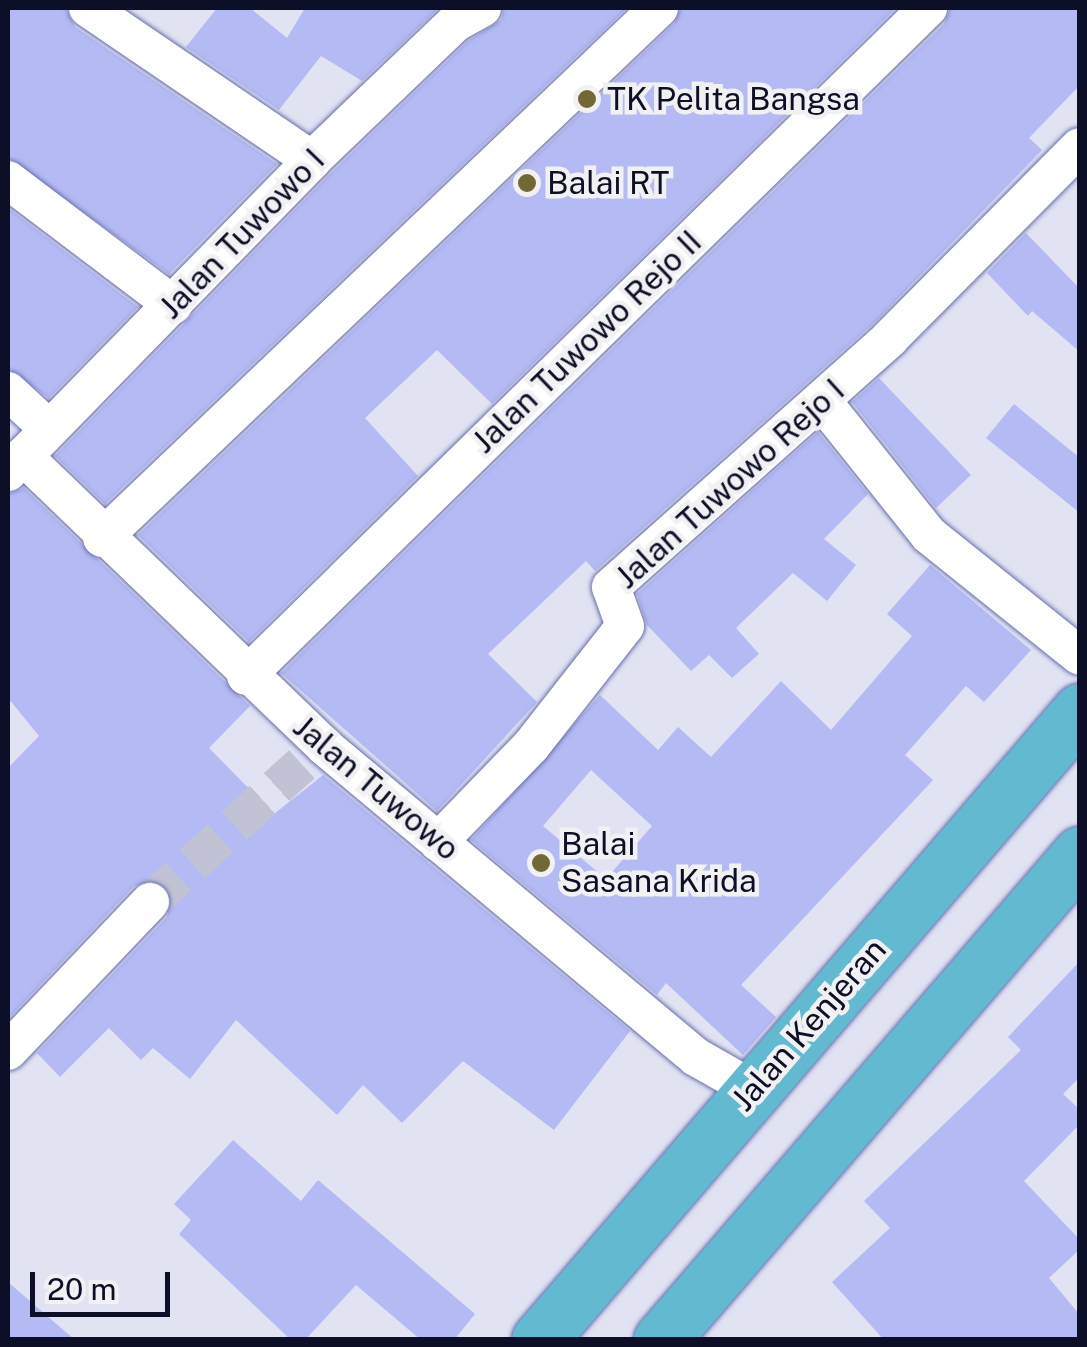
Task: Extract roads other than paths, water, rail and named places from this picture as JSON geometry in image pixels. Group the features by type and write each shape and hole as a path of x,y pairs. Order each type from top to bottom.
{"highway":[{"name":"Jalan Kenjeran","path":"540,1340 1080,711"},
{"path":"661,1340 1080,854"}],"street":[{"path":"88,8 312,160"},
{"path":"102,538 659,8"},
{"name":"Jalan Tuwowo Rejo II","path":"246,676 928,8"},
{"name":"Jalan Tuwowo I","path":"16,464 29,410 174,306 456,13"},
{"name":"Jalan Tuwowo Rejo I","path":"438,842 532,746 625,626 611,588 822,401 1080,147"},
{"path":"8,180 174,306"},
{"path":"822,401 928,535 1080,656"},
{"name":"Jalan Tuwowo","path":"16,464 102,538 246,676 313,755 438,842 696,1058 754,1090"},
{"path":"8,1051 150,902"}],"tunnel":[{"path":"150,902 302,764"}],"place":[{"name":"TK Pelita Bangsa","path":"587,99"},
{"name":"Balai RT","path":"527,183"},
{"name":"Balai Sasana Krida","path":"541,863"}]}
